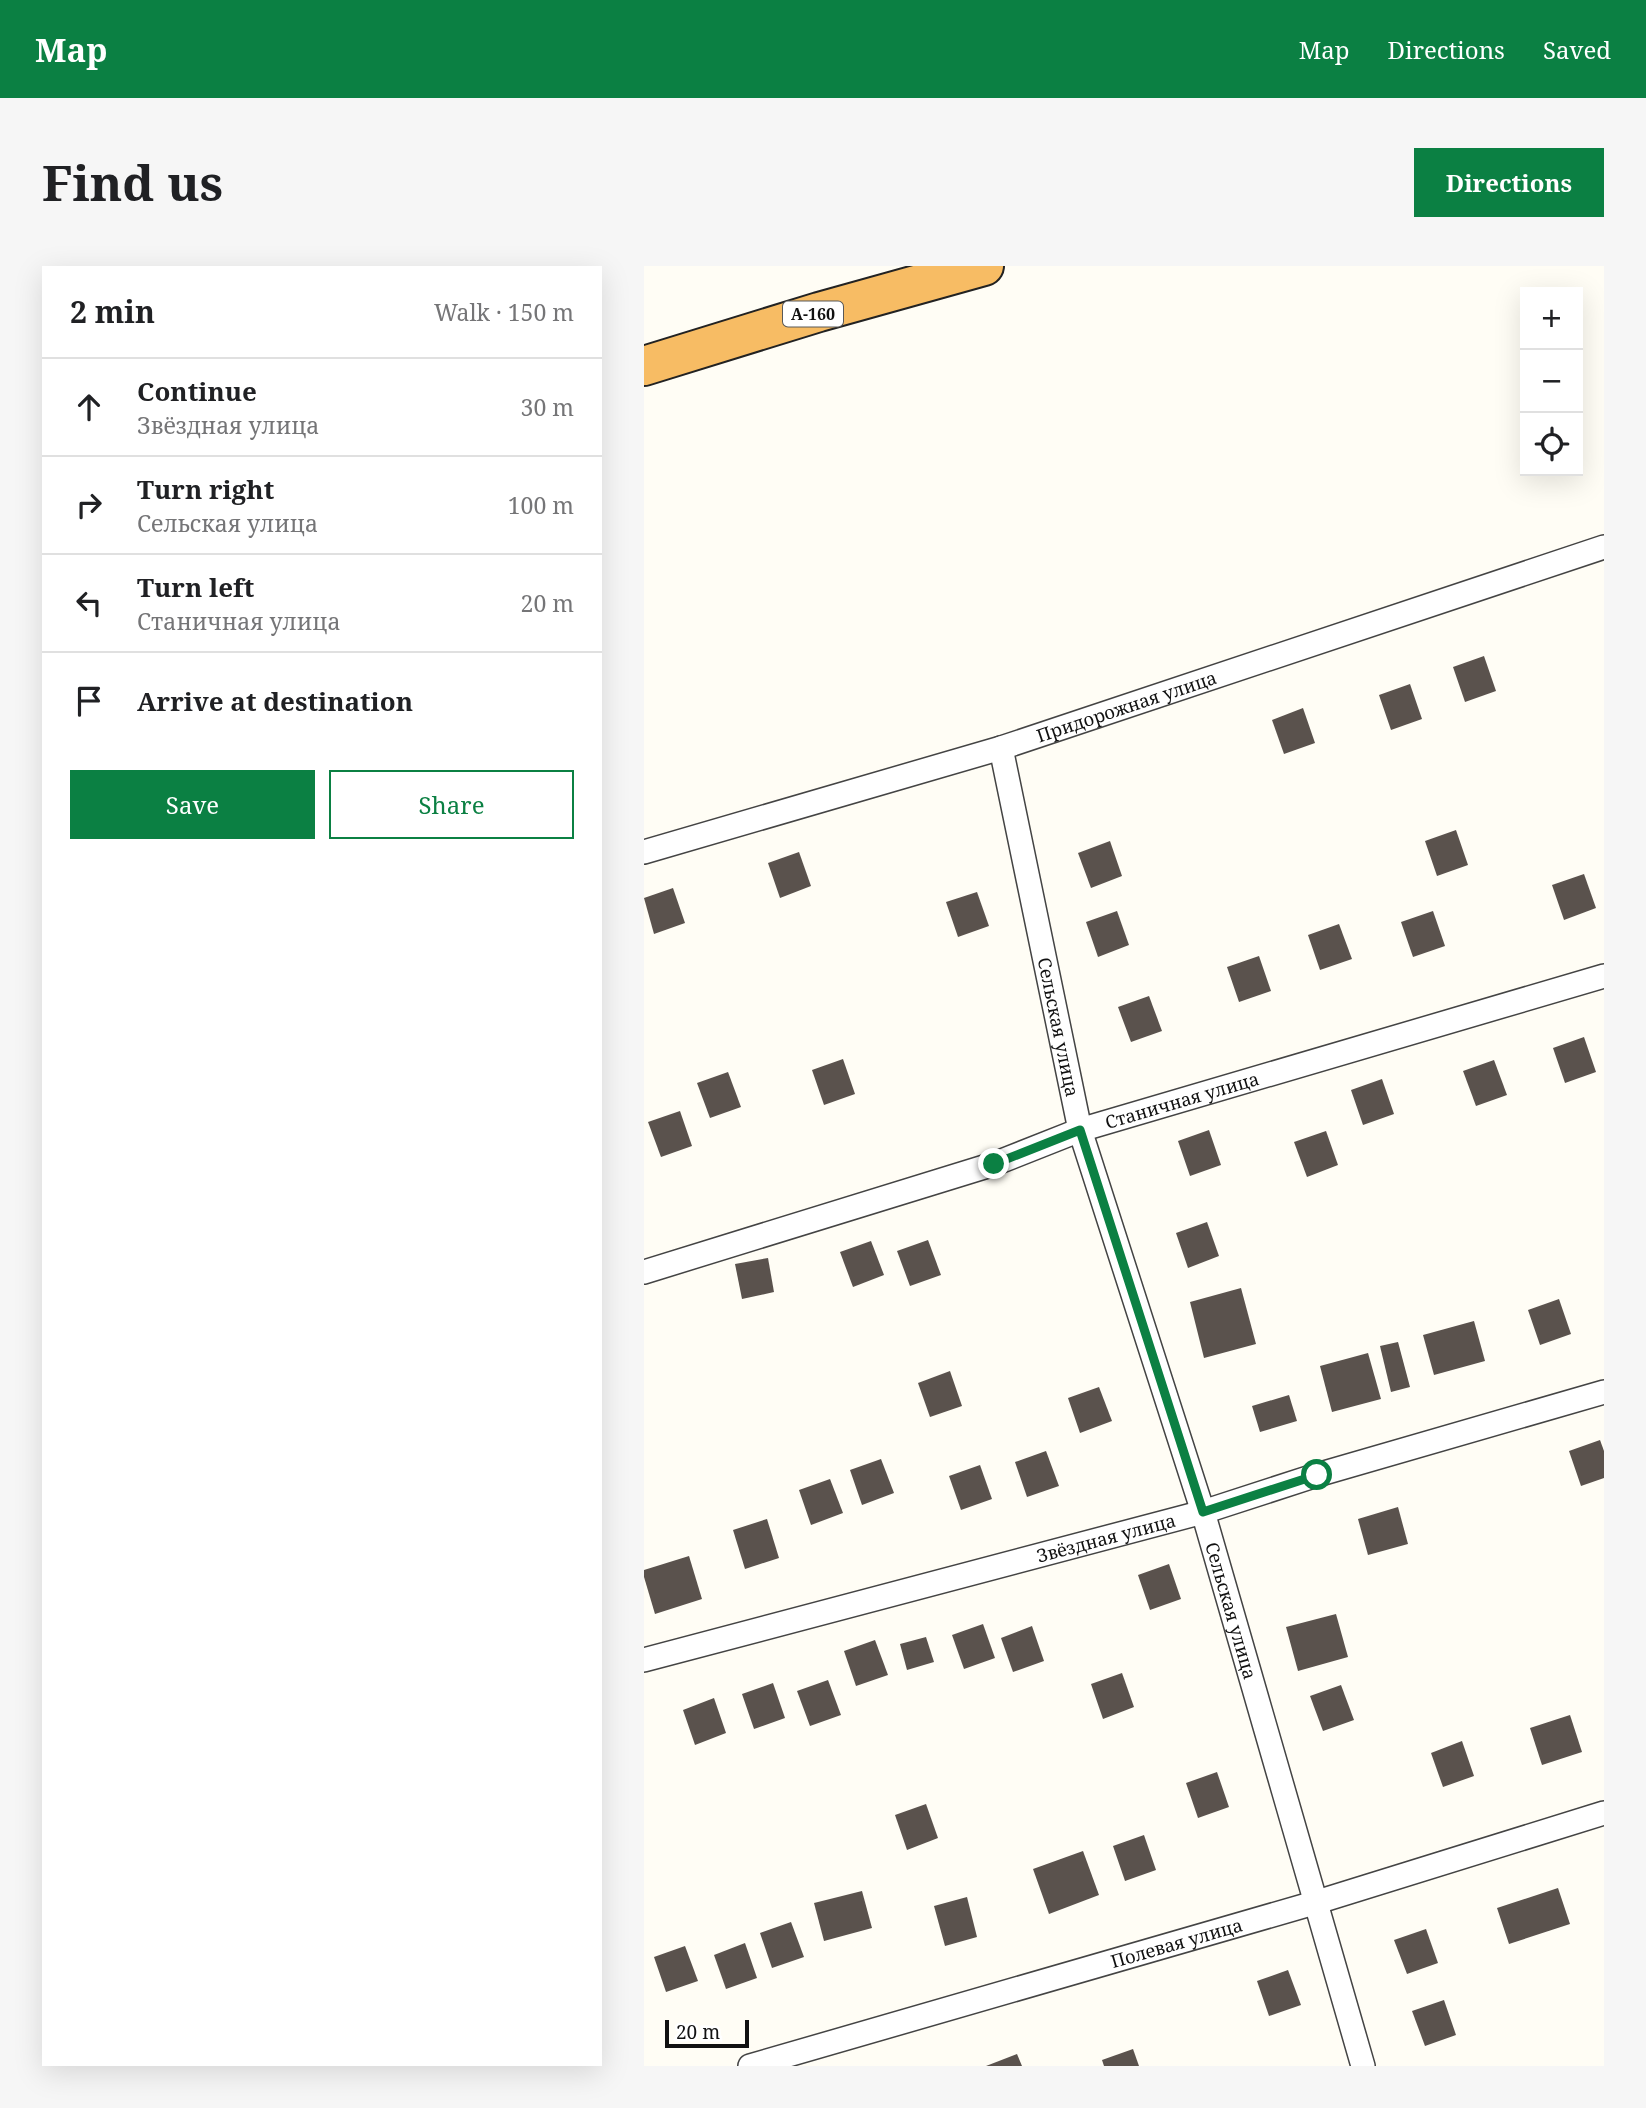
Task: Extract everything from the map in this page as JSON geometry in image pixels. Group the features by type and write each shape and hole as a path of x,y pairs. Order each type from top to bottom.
{"highway":[{"name":"А-160","path":"644,348 926,266"},
{"name":"А-160","path":"644,366 819,312 984,266"}],"street":[{"name":"Придорожная улица","path":"644,852 1001,748 1604,547"},
{"name":"Сельская улица","path":"1001,748 1080,1130 1203,1512 1363,2066"},
{"name":"Станичная улица","path":"644,1272 994,1164 1080,1130 1604,976"},
{"name":"Звёздная улица","path":"644,1660 1203,1512 1317,1475 1604,1392"},
{"name":"Полевая улица","path":"750,2066 1314,1903 1604,1813"}],"building":[{"path":"1484,656 1496,691 1465,702 1453,667"},
{"path":"1410,684 1422,719 1391,730 1379,695"},
{"path":"1303,708 1315,743 1284,754 1272,720"},
{"path":"1456,830 1468,865 1437,876 1425,841"},
{"path":"1110,841 1122,876 1091,888 1078,853"},
{"path":"799,852 811,886 780,898 768,863"},
{"path":"1584,874 1596,908 1564,920 1552,885"},
{"path":"673,888 685,923 654,934 644,898"},
{"path":"977,892 989,926 958,937 946,902"},
{"path":"1117,911 1129,945 1098,957 1086,922"},
{"path":"1433,911 1445,946 1413,957 1401,922"},
{"path":"1339,924 1352,959 1320,970 1308,935"},
{"path":"1259,956 1271,991 1239,1002 1227,967"},
{"path":"1149,996 1162,1031 1131,1042 1118,1007"},
{"path":"1584,1037 1596,1072 1565,1083 1553,1048"},
{"path":"843,1059 855,1094 824,1105 812,1070"},
{"path":"1494,1060 1507,1095 1476,1106 1463,1071"},
{"path":"728,1072 741,1107 710,1118 697,1083"},
{"path":"1382,1079 1394,1114 1363,1125 1351,1090"},
{"path":"680,1111 692,1146 661,1157 648,1122"},
{"path":"1209,1130 1221,1165 1190,1176 1178,1141"},
{"path":"1326,1131 1338,1165 1307,1177 1294,1142"},
{"path":"1207,1222 1219,1256 1188,1268 1176,1233"},
{"path":"928,1240 941,1275 910,1286 897,1251"},
{"path":"871,1241 884,1275 853,1287 840,1252"},
{"path":"768,1258 774,1292 742,1299 735,1264"},
{"path":"1241,1288 1256,1344 1204,1358 1190,1302"},
{"path":"1559,1299 1571,1334 1540,1345 1528,1310"},
{"path":"1474,1321 1485,1361 1434,1375 1423,1335"},
{"path":"1398,1342 1410,1387 1391,1392 1380,1346"},
{"path":"1368,1353 1381,1399 1332,1412 1320,1366"},
{"path":"950,1371 962,1406 930,1417 918,1383"},
{"path":"1099,1387 1112,1421 1080,1433 1068,1398"},
{"path":"1289,1395 1297,1421 1260,1432 1252,1406"},
{"path":"1600,1440 1604,1451 1604,1478 1581,1486 1569,1451"},
{"path":"1046,1451 1059,1486 1027,1497 1015,1462"},
{"path":"881,1459 894,1493 862,1505 850,1470"},
{"path":"980,1465 992,1499 961,1510 949,1476"},
{"path":"830,1479 843,1513 811,1525 799,1490"},
{"path":"1398,1507 1408,1544 1368,1555 1358,1519"},
{"path":"767,1519 779,1558 745,1569 733,1530"},
{"path":"689,1556 702,1599 655,1614 644,1570"},
{"path":"1169,1564 1181,1599 1150,1610 1138,1575"},
{"path":"1336,1614 1348,1657 1298,1671 1286,1627"},
{"path":"983,1624 995,1658 964,1669 952,1635"},
{"path":"1032,1626 1044,1661 1013,1672 1001,1638"},
{"path":"926,1637 934,1662 907,1670 900,1644"},
{"path":"875,1640 888,1675 856,1686 844,1651"},
{"path":"1122,1673 1134,1707 1103,1719 1091,1684"},
{"path":"828,1680 841,1715 810,1726 797,1691"},
{"path":"773,1683 785,1718 754,1729 742,1694"},
{"path":"1341,1685 1354,1720 1323,1731 1310,1696"},
{"path":"714,1698 726,1733 695,1745 683,1710"},
{"path":"1570,1715 1582,1752 1542,1765 1530,1728"},
{"path":"1462,1741 1474,1776 1443,1787 1431,1753"},
{"path":"1217,1772 1229,1807 1198,1818 1186,1783"},
{"path":"926,1804 938,1838 907,1850 895,1815"},
{"path":"1144,1835 1156,1870 1125,1881 1113,1846"},
{"path":"1083,1851 1099,1895 1049,1914 1033,1869"},
{"path":"1558,1888 1570,1924 1509,1944 1497,1908"},
{"path":"862,1891 872,1928 824,1941 814,1903"},
{"path":"967,1897 977,1937 945,1946 934,1906"},
{"path":"791,1922 804,1957 772,1968 760,1933"},
{"path":"1426,1929 1438,1963 1407,1974 1394,1940"},
{"path":"745,1943 757,1978 726,1989 714,1955"},
{"path":"685,1946 698,1981 666,1992 654,1957"},
{"path":"1288,1970 1301,2005 1269,2016 1257,1981"},
{"path":"1444,2000 1456,2035 1425,2046 1412,2011"},
{"path":"1133,2049 1139,2066 1104,2066 1102,2060"},
{"path":"1017,2054 1022,2066 986,2066"}],"route":[{"path":"994,1164 1080,1130 1203,1512 1317,1475"}]}
